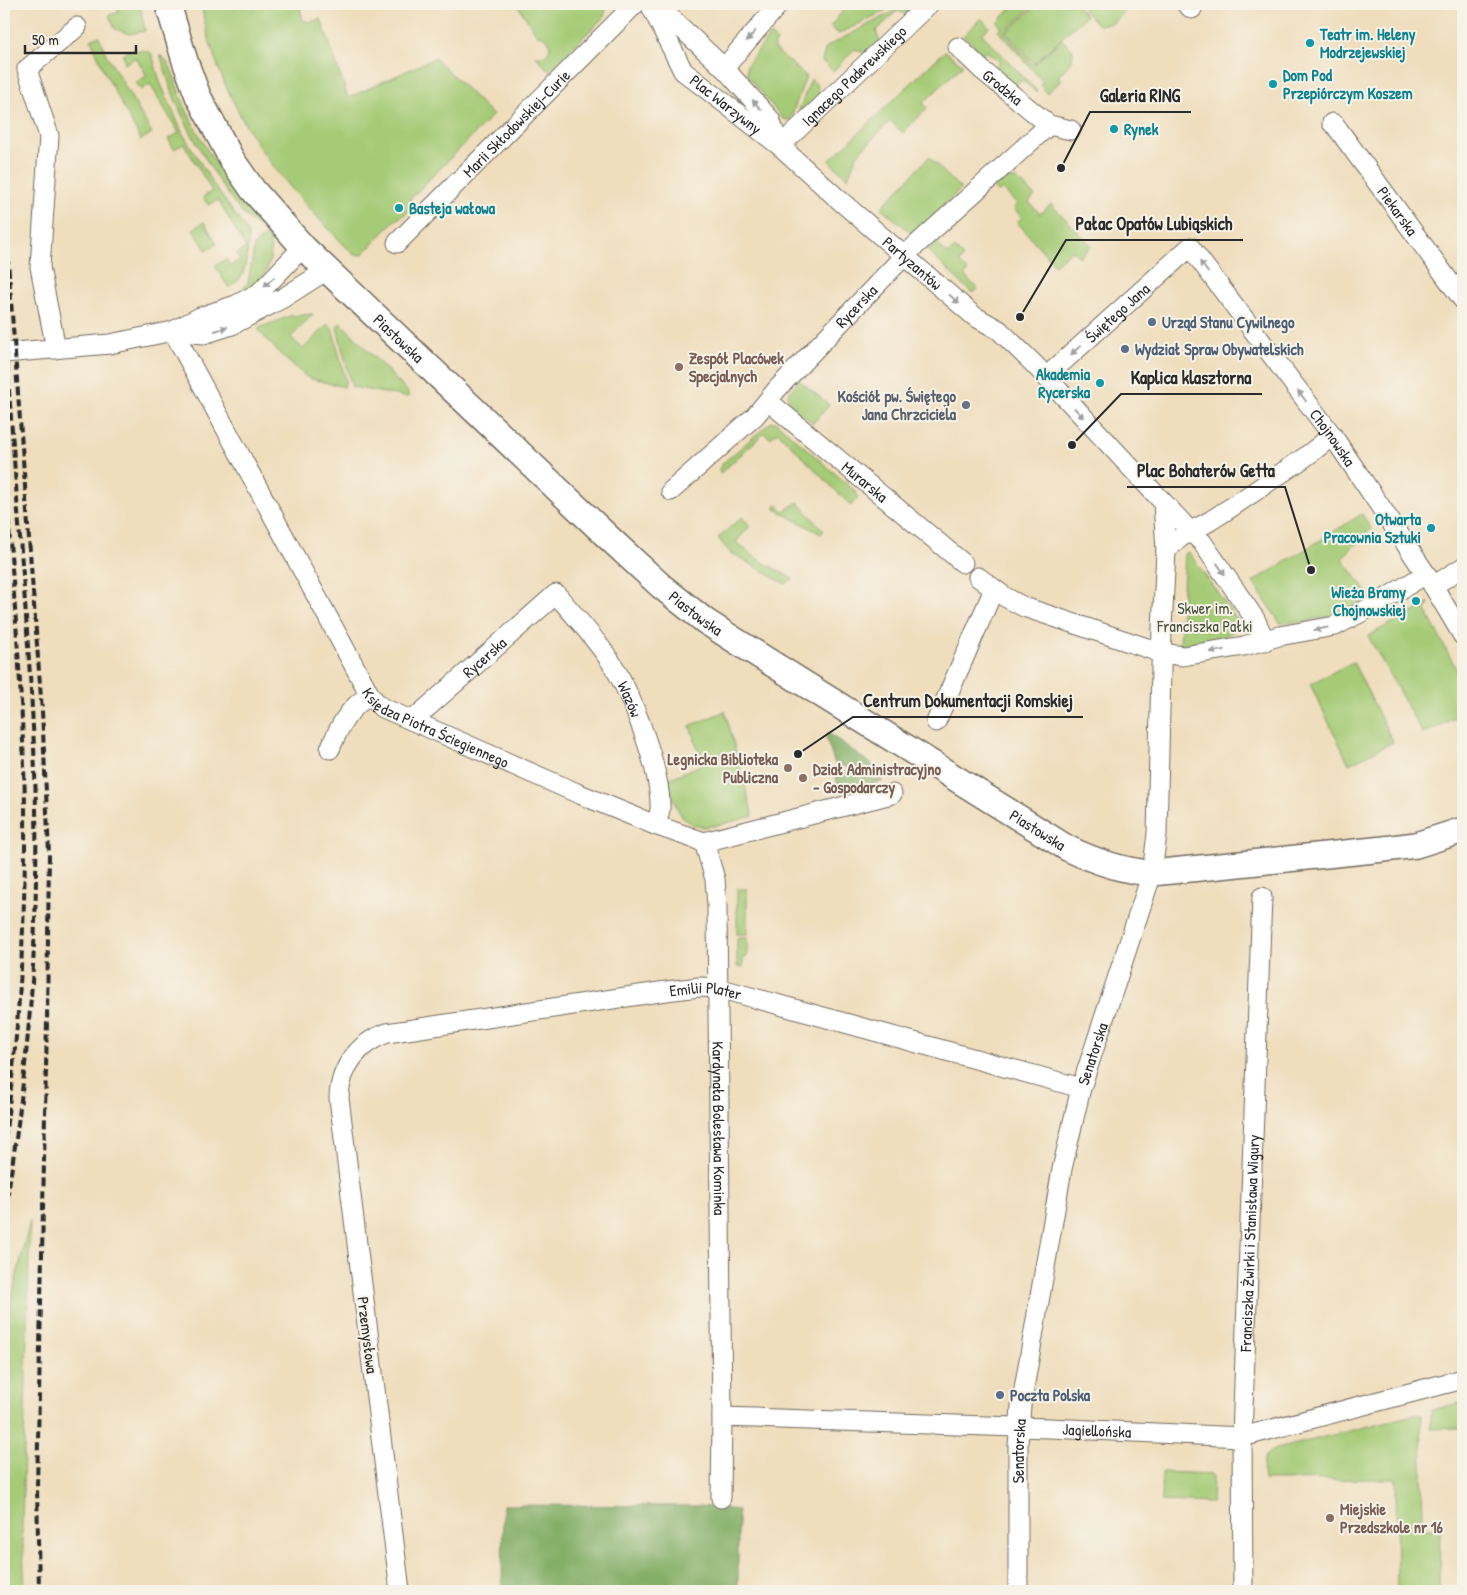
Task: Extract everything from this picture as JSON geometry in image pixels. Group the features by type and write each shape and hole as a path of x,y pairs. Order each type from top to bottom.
{"main road":[{"name":"Piastowska","path":"172,12 187,68 198,96 232,160 253,190 303,247 327,270 609,538 662,586 705,621 1067,848 1104,864 1152,873 1416,845 1463,830"},
{"name":"Piastowska","path":"1416,845 1463,850"}],"street":[{"name":"Marii Skłodowskiej-Curie","path":"397,243 635,4"},
{"name":"Plac Warzywny","path":"650,4 683,71 780,146"},
{"path":"656,4 724,68 770,119 780,146"},
{"path":"724,68 779,4"},
{"name":"Ignacego Paderewskiego","path":"780,146 930,4"},
{"path":"56,349 40,267 49,136 27,69 76,27"},
{"path":"677,58 682,43 688,41 696,42"},
{"name":"Grodzka","path":"958,47 982,70 1049,125"},
{"name":"Piekarska","path":"1332,123 1463,300"},
{"path":"1049,125 1071,130"},
{"name":"Rycerska","path":"670,492 756,416 778,388 905,255 1049,125"},
{"name":"Partyzantów","path":"780,146 837,198 974,316 999,330 1046,377 1202,542 1256,619 1265,641"},
{"path":"4,353 110,344 173,331 200,317 236,305 259,292 303,247"},
{"name":"Świętego Jana","path":"1046,377 1190,247"},
{"name":"Chojnowska","path":"1190,247 1332,435 1430,580 1463,636"},
{"path":"173,331 204,334 232,325 283,298 327,270"},
{"name":"Księdza Piotra Ściegiennego","path":"173,331 370,695 377,704 577,794 704,842"},
{"name":"Murarska","path":"768,401 963,563"},
{"path":"1166,551 1172,544 1190,531 1209,521 1314,452 1332,435"},
{"name":"Senatorska","path":"1018,1591 1019,1427 1023,1388 1064,1160 1082,1088 1152,873 1158,834 1166,551 1163,502"},
{"path":"978,577 1024,607 1162,654 1183,656 1244,646 1279,636 1335,626 1373,606 1463,567"},
{"path":"936,722 994,589"},
{"name":"Rycerska","path":"413,720 556,594"},
{"name":"Wazów","path":"556,594 610,661 626,690 645,738 653,766 660,803 659,815 655,825"},
{"path":"330,750 349,711 358,702 370,695"},
{"path":"704,842 892,794"},
{"name":"Kardynała Bolesława Kominka","path":"704,842 716,887 722,1417 721,1498"},
{"name":"Franciszka Żwirki i Stanisława Wigury","path":"1243,1591 1242,1437 1262,897"},
{"name":"Emilii Plater","path":"342,1079 354,1055 372,1040 387,1033 699,987 718,988 1082,1088"},
{"name":"Przemysłowa","path":"342,1079 340,1091 341,1113 400,1591"},
{"name":"Jagiellońska","path":"722,1417 1242,1437 1463,1379"}],"green space":[{"path":"117,4 140,4 145,31 129,34 115,29 109,15 119,12"},
{"path":"201,4 299,4 303,21 309,22 321,19 348,98 435,58 493,115 411,198 408,212 394,221 362,255 353,254 287,183 251,134 229,93 220,71 212,49"},
{"path":"517,4 607,4 604,17 549,71 536,56 546,54 550,47 549,43 543,36 537,35"},
{"path":"845,4 898,4 839,34 830,27 847,6"},
{"path":"1016,4 1035,4 1004,32 1033,65 1062,39 1073,50 1072,61 1058,76 1062,80 1047,93 1040,85 1043,82 998,31 1002,28 997,22"},
{"path":"1038,4 1076,4 1086,16 1034,63 1006,32"},
{"path":"1089,4 1119,4 1126,10 1113,23 1098,25 1083,9"},
{"path":"902,7 908,11 909,15 897,11 876,31 880,42 868,55 855,49 833,71 822,61 828,46"},
{"path":"981,18 989,27 982,34 1036,92 1022,80 1014,88 994,70 1000,62 986,51 979,59 972,51 976,46 963,36"},
{"path":"770,35 777,41 773,48 806,76 790,120 783,119 747,75 747,65"},
{"path":"99,36 106,54 152,133 141,140 104,71 91,39"},
{"path":"129,50 147,51 152,54 160,82 183,134 215,187 247,231 248,246 243,274 229,288 215,266 226,259 230,266 240,260 236,254 246,248 218,200 208,205 203,197 212,191 184,144 174,149 168,139 179,133 150,84 141,90 136,82 147,76 136,57 125,64 123,54"},
{"path":"945,51 963,65 923,103 927,108 903,133 890,121 857,155 848,178 829,161"},
{"path":"160,55 170,67 180,95 205,146 226,179 260,224 258,226 249,220 238,207 202,152 175,100"},
{"path":"811,79 818,86 819,100 804,115 799,110"},
{"path":"929,157 961,189 913,234 881,208"},
{"path":"1004,178 1017,179 1035,196 1029,202 1040,214 1051,204 1092,246 1079,257 1072,250 1055,265 1017,222 1022,218 1014,208 1017,204 1002,189 998,193 993,188"},
{"path":"204,222 217,244 206,250 193,229"},
{"path":"267,234 271,246 268,267 255,285 240,295 241,290 248,283 255,244"},
{"path":"937,240 939,242 937,244 948,254 955,248 963,257 959,262 968,271 964,276 978,289 975,292 971,292 929,252 929,247"},
{"path":"313,314 291,337 303,349 327,325 330,325 346,381 344,387 308,378 284,358 259,331 259,328 290,316"},
{"path":"339,324 342,324 407,391 409,396 352,387 337,328"},
{"path":"799,380 829,405 813,423 797,411 789,399 788,394"},
{"path":"771,422 776,422 856,492 858,497 851,506 778,432 770,438 764,433 720,474 719,469 723,463"},
{"path":"798,502 824,531 821,534 775,509 776,504 784,511"},
{"path":"1362,514 1371,529 1342,558 1370,596 1341,614 1304,622 1280,623 1253,582"},
{"path":"742,517 750,526 736,542 756,558 793,579 785,584 734,554 732,555 718,538"},
{"name":"Skwer im. Franciszka Pałki","path":"1187,552 1240,624 1240,627 1226,636 1180,644 1185,554"},
{"path":"1429,602 1426,611 1463,682 1463,714 1423,734 1368,636 1413,613"},
{"path":"1353,662 1393,742 1349,764 1310,684"},
{"path":"725,711 753,816 720,825 697,826 688,822 680,813 668,779 703,764 690,726"},
{"path":"828,733 882,772 883,777 835,764 826,738"},
{"path":"834,769 883,781 840,793"},
{"path":"737,889 747,889 747,934 737,934"},
{"path":"737,938 747,938 747,957 743,957 743,967 737,967"},
{"path":"30,1220 22,1525 25,1591 4,1591 4,1331"},
{"path":"1463,1402 1463,1428 1431,1429 1432,1410"},
{"path":"1421,1413 1423,1529 1440,1529 1439,1591 1397,1591 1396,1479 1264,1480 1264,1463 1266,1456 1273,1450"},
{"path":"1162,1472 1213,1474 1212,1503 1161,1501"},
{"path":"503,1505 700,1506 738,1510 738,1591 502,1591"}],"railway":[{"path":"4,208 42,711 49,853 37,1487 39,1591"},
{"path":"4,329 31,687 36,837 35,918 27,1047 4,1217"},
{"path":"4,460 20,676 25,806 23,934 18,1019 4,1145"}],"place":[{"name":"Teatr im. Heleny Modrzejewskiej","path":"1310,43"},
{"name":"Dom Pod Przepiórczym Koszem","path":"1273,84"},
{"name":"Rynek","path":"1114,129"},
{"name":"Galeria RING","path":"1061,168"},
{"name":"Basteja wałowa","path":"399,208"},
{"name":"Pałac Opatów Lubiąskich","path":"1020,317"},
{"name":"Urząd Stanu Cywilnego","path":"1152,322"},
{"name":"Wydział Spraw Obywatelskich","path":"1125,349"},
{"name":"Zespół Placówek Specjalnych","path":"679,367"},
{"name":"Akademia Rycerska","path":"1100,383"},
{"name":"Kościół pw. Świętego Jana Chrzciciela","path":"966,405"},
{"name":"Kaplica klasztorna","path":"1072,445"},
{"name":"Otwarta Pracownia Sztuki","path":"1431,528"},
{"name":"Plac Bohaterów Getta","path":"1311,570"},
{"name":"Wieża Bramy Chojnowskiej","path":"1416,601"},
{"name":"Centrum Dokumentacji Romskiej","path":"798,754"},
{"name":"Legnicka Biblioteka Publiczna","path":"788,768"},
{"name":"Dział Administracyjno - Gospodarczy","path":"803,778"},
{"name":"Poczta Polska","path":"1000,1395"},
{"name":"Miejskie Przedszkole nr 16","path":"1330,1518"}]}
